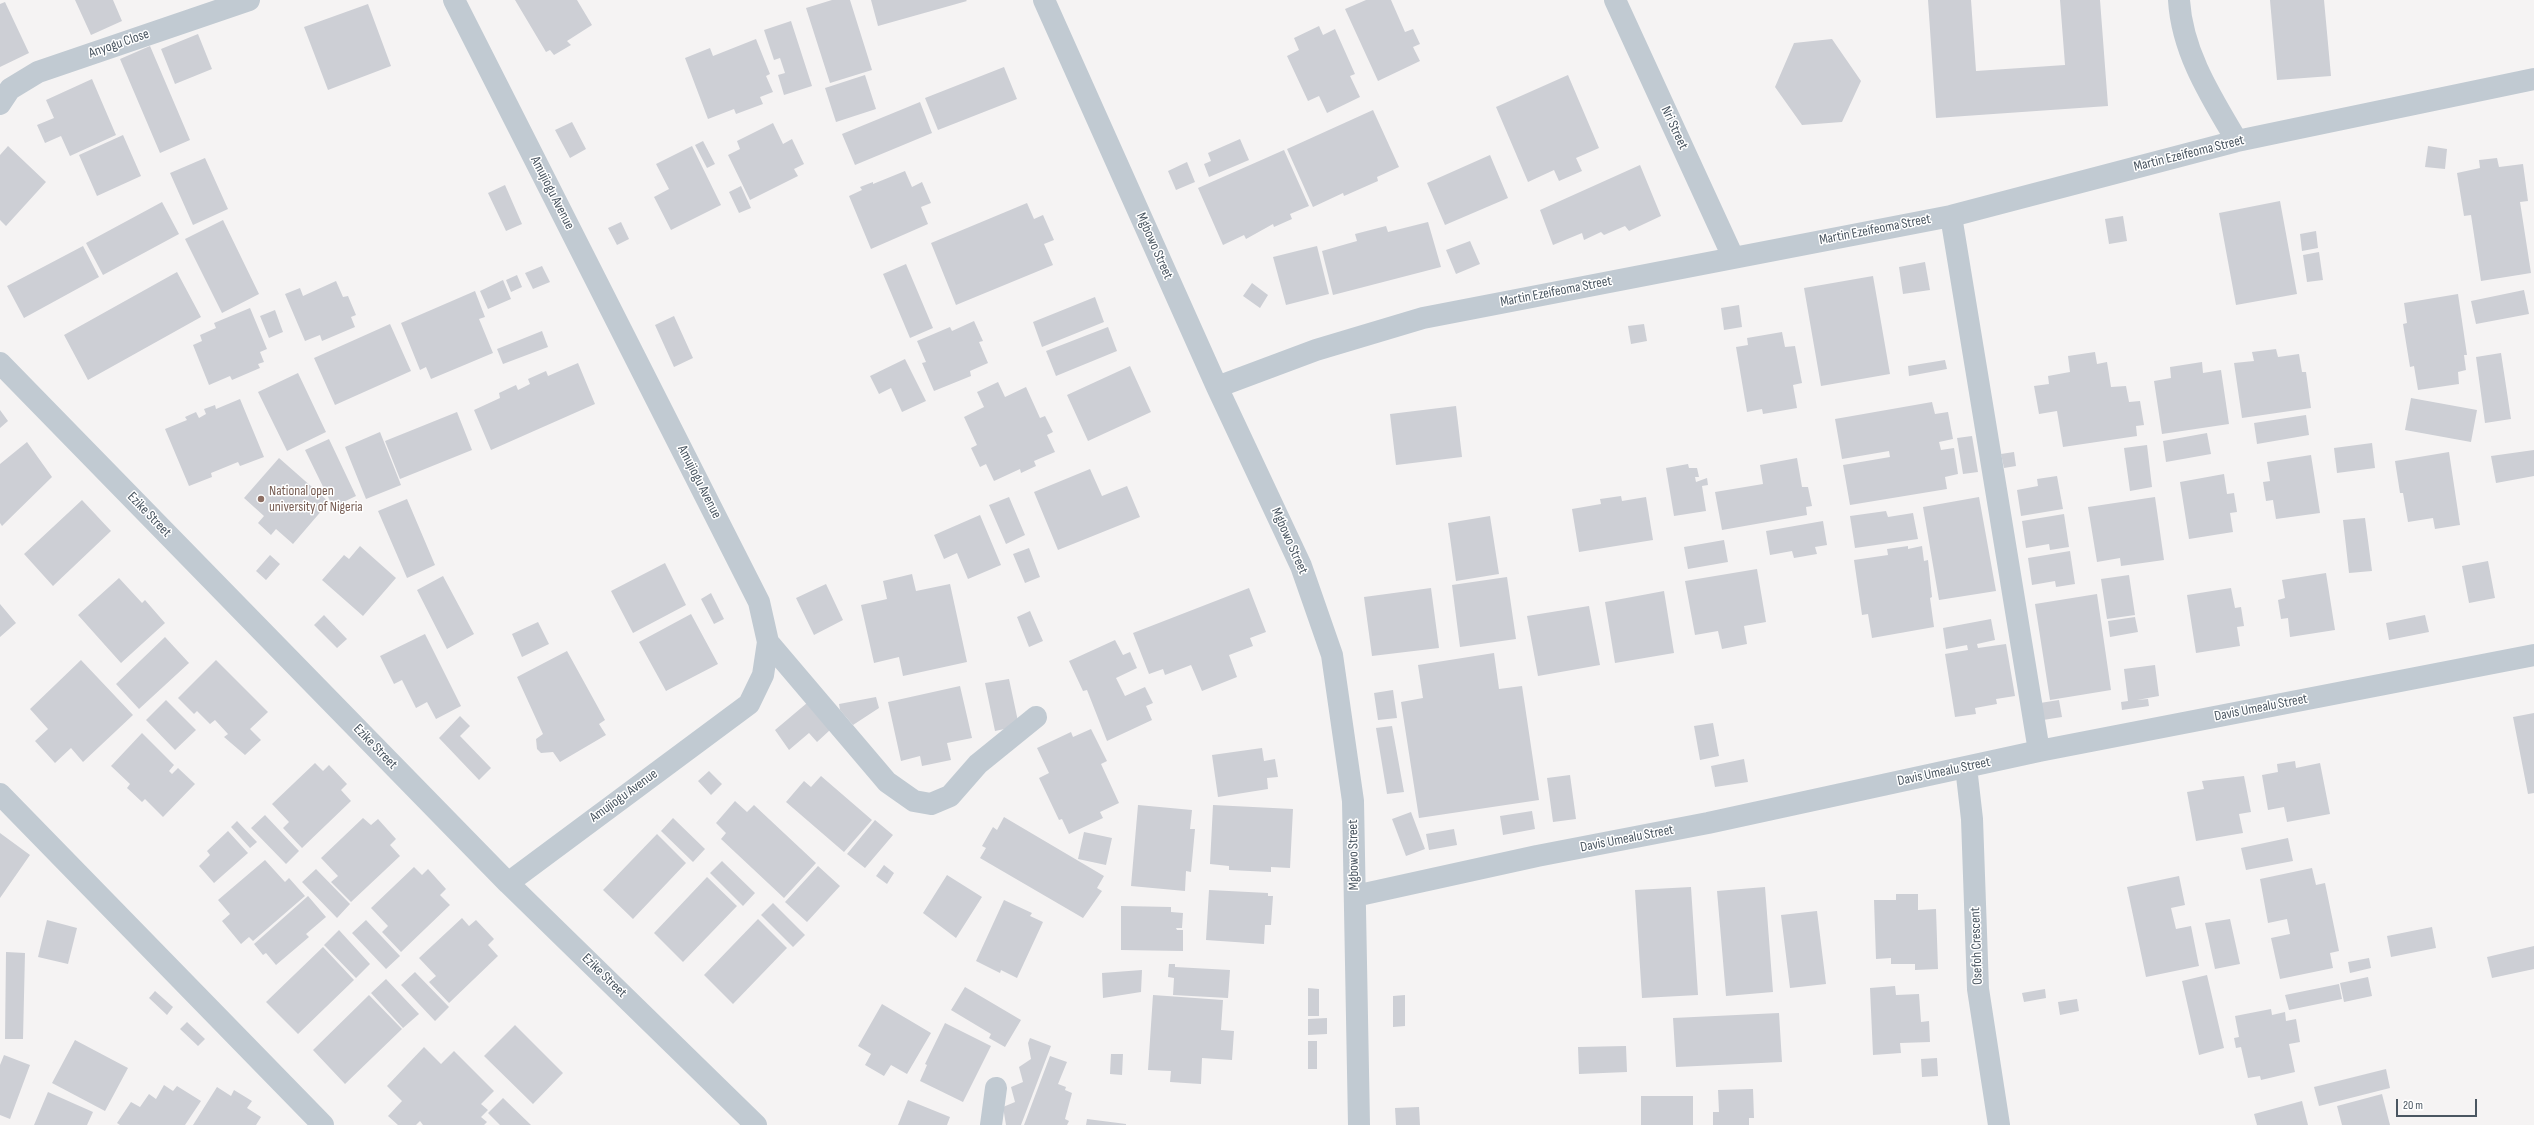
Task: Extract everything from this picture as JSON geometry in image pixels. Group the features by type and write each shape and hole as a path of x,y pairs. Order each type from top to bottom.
{"street":[{"name":"Anyogu Close","path":"0,104 10,89 38,72 249,0"},
{"name":"Amujiogu Avenue","path":"454,0 759,602 768,642 763,675 749,704 508,883"},
{"name":"Mgbowo Street","path":"1044,0 1217,387 1301,566 1332,654 1353,801 1359,1125"},
{"name":"Nri Street","path":"1615,0 1732,257"},
{"path":"2179,0 2180,12 2196,70 2237,141"},
{"name":"Martin Ezeifeoma Street","path":"1217,387 1316,350 1423,318 1732,257 1951,216 2237,141 2534,79"},
{"path":"1951,216 2039,751"},
{"name":"Ezike Street","path":"0,363 508,883 756,1125"},
{"path":"768,642 887,782 914,802 931,804 950,796 978,764 1036,717"},
{"name":"Davis Umealu Street","path":"1354,896 1537,856 1708,823 2039,751 2534,655"},
{"name":"Osefoh Crescent","path":"1966,767 1972,820 1978,989 1999,1125"},
{"path":"0,794 323,1125"},
{"path":"991,1125 996,1088"}],"building":[{"path":"75,0 113,0 122,21 91,35"},
{"path":"515,0 577,0 592,25 567,41 571,45 554,55 550,50 546,52"},
{"path":"832,0 850,0 872,70 830,83 806,8"},
{"path":"871,0 966,0 967,1 878,26"},
{"path":"1366,0 1391,0 1405,32 1413,29 1420,44 1413,47 1420,61 1378,81 1345,9"},
{"path":"1928,0 1971,0 1976,71 2065,65 2060,0 2100,0 2108,106 1936,118"},
{"path":"2270,0 2324,0 2331,76 2277,80"},
{"path":"5,2 29,53 0,67 0,4"},
{"path":"368,4 391,66 328,90 304,27"},
{"path":"791,21 812,86 784,95 778,75 785,73 780,58 774,60 764,30"},
{"path":"1319,26 1323,35 1335,29 1355,74 1350,76 1360,97 1327,113 1319,96 1308,101 1287,56 1299,50 1294,38"},
{"path":"198,34 212,69 175,84 161,49"},
{"path":"756,39 770,74 766,76 773,92 760,97 763,104 736,114 734,109 708,119 685,58 710,48 713,56"},
{"path":"1832,39 1861,81 1842,122 1802,125 1775,87 1794,43"},
{"path":"150,46 190,140 160,153 120,59"},
{"path":"1004,67 1017,99 938,130 925,98"},
{"path":"865,75 876,109 836,122 825,88"},
{"path":"1568,75 1599,148 1576,158 1582,171 1559,181 1554,170 1528,182 1496,107"},
{"path":"92,79 116,135 70,156 61,136 45,143 37,125 54,118 46,100"},
{"path":"920,102 932,133 855,165 842,134"},
{"path":"1373,110 1399,167 1377,177 1378,181 1344,196 1343,193 1313,207 1287,149"},
{"path":"572,122 586,149 570,158 555,130"},
{"path":"773,123 783,144 792,139 804,164 794,169 798,176 750,200 728,155 740,149 737,141"},
{"path":"123,135 141,176 97,196 79,155"},
{"path":"1240,139 1249,160 1209,177 1204,164 1211,161 1208,153"},
{"path":"703,141 715,164 707,168 695,145"},
{"path":"8,146 46,182 6,226 0,220 0,155"},
{"path":"692,146 721,205 671,230 654,197 669,189 656,164"},
{"path":"2428,146 2447,149 2445,169 2425,167"},
{"path":"1284,150 1309,206 1290,214 1292,219 1274,227 1273,224 1246,239 1244,235 1223,245 1198,188"},
{"path":"1490,155 1508,198 1445,225 1427,183"},
{"path":"205,158 228,209 193,225 170,173"},
{"path":"2497,158 2499,167 2523,164 2528,201 2520,202 2531,273 2481,281 2471,215 2464,216 2457,173 2480,168 2479,160"},
{"path":"1187,162 1195,182 1176,190 1168,171"},
{"path":"1640,165 1661,216 1629,231 1625,226 1604,235 1601,232 1584,240 1582,233 1553,245 1540,210"},
{"path":"905,171 912,187 922,182 931,203 921,207 928,224 871,249 849,196 862,190 860,187 873,182 873,184"},
{"path":"505,185 522,224 506,231 488,193"},
{"path":"741,186 751,208 739,213 729,192"},
{"path":"2280,201 2297,294 2236,305 2219,213"},
{"path":"162,202 179,234 103,275 86,243"},
{"path":"1027,203 1034,219 1043,215 1054,240 1044,244 1053,265 956,305 931,243"},
{"path":"2123,216 2127,241 2109,244 2105,219"},
{"path":"223,220 259,294 222,313 185,239"},
{"path":"621,222 629,239 617,245 608,228"},
{"path":"1428,222 1441,267 1333,295 1322,251 1357,241 1355,234 1386,226 1388,232"},
{"path":"2316,231 2318,248 2302,251 2300,234"},
{"path":"1470,241 1480,264 1456,274 1446,250"},
{"path":"83,246 99,277 24,318 7,286"},
{"path":"1317,246 1329,294 1286,305 1273,257"},
{"path":"2319,252 2323,280 2307,282 2303,255"},
{"path":"1925,262 1930,290 1903,294 1899,267"},
{"path":"906,264 933,328 910,338 883,274"},
{"path":"542,266 550,282 533,289 525,273"},
{"path":"177,272 201,317 88,380 64,335"},
{"path":"517,275 522,287 511,292 506,280"},
{"path":"1873,276 1890,374 1821,386 1804,288"},
{"path":"503,280 511,299 488,309 480,291"},
{"path":"336,281 343,297 348,296 356,315 351,317 355,327 322,341 320,335 305,341 285,294 300,288 303,296"},
{"path":"1252,283 1268,295 1260,308 1243,296"},
{"path":"2524,290 2529,314 2476,324 2471,301"},
{"path":"475,291 485,317 479,319 493,353 431,379 426,367 420,370 401,323"},
{"path":"2458,294 2467,355 2464,355 2466,370 2458,372 2459,384 2418,390 2414,366 2410,367 2403,324 2407,323 2404,303"},
{"path":"1095,297 1104,322 1042,347 1033,322"},
{"path":"1739,305 1742,327 1724,330 1721,308"},
{"path":"250,308 267,349 260,352 264,362 258,364 260,368 232,380 230,376 209,385 193,345 202,341 200,335 216,328 214,323"},
{"path":"275,310 283,332 269,338 260,316"},
{"path":"674,316 693,358 674,367 655,325"},
{"path":"974,321 983,341 979,342 988,363 970,371 971,376 934,391 922,363 926,362 917,341 950,327 952,331"},
{"path":"390,324 411,371 335,405 314,358"},
{"path":"1644,324 1647,341 1631,344 1628,326"},
{"path":"1108,327 1117,351 1056,376 1046,351"},
{"path":"542,331 548,347 503,364 497,349"},
{"path":"1782,332 1785,347 1795,346 1802,383 1793,385 1797,408 1763,414 1762,409 1747,412 1736,347 1748,345 1747,338"},
{"path":"2276,349 2278,357 2299,354 2302,372 2306,372 2311,408 2242,418 2234,363 2254,361 2252,352"},
{"path":"2095,352 2097,364 2107,362 2111,387 2126,386 2129,402 2140,401 2144,425 2136,426 2137,436 2063,447 2057,411 2039,414 2034,386 2049,384 2048,376 2070,372 2068,356"},
{"path":"2501,353 2511,419 2485,423 2476,357"},
{"path":"905,359 926,401 902,412 891,388 879,394 870,376"},
{"path":"1945,360 1947,369 1909,376 1908,366"},
{"path":"2202,362 2203,373 2221,370 2229,424 2162,434 2154,381 2171,378 2170,367"},
{"path":"578,363 595,404 491,450 474,410 500,398 499,393 516,385 518,390 530,384 528,379 546,371 548,376"},
{"path":"1130,366 1151,412 1088,441 1067,395"},
{"path":"298,373 326,432 287,451 258,392"},
{"path":"998,382 1005,397 1026,387 1040,418 1045,416 1053,432 1047,435 1055,452 1034,461 1036,466 1021,473 1020,469 994,481 986,464 980,467 971,448 977,445 964,417 984,407 977,392"},
{"path":"2411,398 2477,410 2471,442 2405,430"},
{"path":"240,399 264,457 240,466 238,462 211,473 212,477 189,486 165,429 187,420 185,417 196,412 199,418 206,414 204,409 215,405 216,409"},
{"path":"1932,402 1935,414 1948,412 1953,439 1939,442 1941,450 1954,448 1958,474 1945,477 1947,489 1850,505 1843,465 1890,457 1889,451 1842,459 1835,419"},
{"path":"1456,406 1462,457 1396,465 1390,414"},
{"path":"0,410 8,421 0,428"},
{"path":"457,412 472,450 400,479 385,441"},
{"path":"2306,415 2309,435 2257,444 2254,423"},
{"path":"380,432 401,485 366,499 345,447"},
{"path":"2207,433 2211,454 2166,462 2163,441"},
{"path":"1972,436 1978,472 1963,474 1957,438"},
{"path":"329,439 356,496 333,507 305,450"},
{"path":"27,442 52,477 2,526 0,523 0,464"},
{"path":"2372,443 2375,468 2337,473 2334,448"},
{"path":"2147,445 2152,487 2130,491 2124,448"},
{"path":"2534,450 2534,476 2496,483 2491,456"},
{"path":"2014,452 2016,466 2004,468 2001,454"},
{"path":"2449,452 2460,525 2435,529 2433,518 2408,522 2403,493 2400,493 2395,461"},
{"path":"2311,455 2320,513 2276,519 2273,500 2266,501 2263,482 2270,481 2267,462"},
{"path":"279,458 329,502 293,544 276,529 271,535 258,523 264,516 244,498"},
{"path":"1797,458 1802,487 1808,487 1812,506 1806,507 1807,515 1722,530 1715,492 1763,484 1760,465"},
{"path":"1688,464 1689,468 1697,468 1699,477 1695,477 1696,482 1707,478 1708,485 1702,486 1706,511 1674,516 1666,468"},
{"path":"1090,469 1102,496 1127,486 1140,517 1058,550 1034,492"},
{"path":"2224,474 2227,494 2234,493 2237,512 2230,513 2233,532 2189,539 2180,482"},
{"path":"2057,476 2063,509 2021,516 2017,490 2038,486 2037,479"},
{"path":"1621,496 1622,501 1646,497 1653,540 1579,552 1572,509 1601,504 1600,499"},
{"path":"1009,497 1025,535 1006,544 989,505"},
{"path":"1979,497 1996,591 1939,600 1923,507"},
{"path":"2155,497 2164,560 2121,566 2120,558 2097,562 2088,507"},
{"path":"407,499 435,565 407,578 378,511"},
{"path":"82,500 111,531 53,586 24,554"},
{"path":"1886,511 1888,517 1913,513 1918,539 1855,548 1850,516"},
{"path":"2064,514 2069,547 2050,550 2049,544 2026,548 2022,521"},
{"path":"980,515 1001,565 968,579 957,553 944,559 934,535"},
{"path":"1490,516 1499,574 1456,581 1448,523"},
{"path":"2365,518 2372,571 2349,573 2343,520"},
{"path":"1823,521 1827,545 1815,547 1817,554 1794,558 1792,551 1770,555 1766,531"},
{"path":"1724,540 1728,562 1688,569 1684,547"},
{"path":"360,546 396,578 363,616 322,580 344,555 349,559"},
{"path":"1908,546 1908,549 1922,546 1924,561 1928,560 1932,597 1930,598 1934,627 1872,638 1868,614 1862,615 1854,560 1888,555 1887,549"},
{"path":"1029,548 1040,577 1025,583 1013,554"},
{"path":"2070,551 2075,584 2056,587 2055,581 2032,585 2028,558"},
{"path":"270,555 280,564 266,580 256,571"},
{"path":"2488,561 2495,598 2469,603 2462,566"},
{"path":"665,563 686,605 633,633 611,591"},
{"path":"1757,569 1766,622 1744,626 1747,644 1722,649 1718,631 1695,635 1685,581"},
{"path":"2326,573 2335,630 2290,637 2288,618 2281,619 2278,600 2285,598 2282,580"},
{"path":"912,574 916,591 950,584 967,662 903,676 899,657 874,663 861,605 887,599 883,581"},
{"path":"2129,575 2135,615 2107,619 2101,579"},
{"path":"443,576 474,634 447,649 417,590"},
{"path":"1507,577 1516,639 1460,647 1452,585"},
{"path":"119,578 142,603 145,600 165,623 121,663 78,615"},
{"path":"826,584 843,620 814,635 796,598"},
{"path":"1249,588 1266,632 1250,638 1253,646 1229,655 1237,677 1202,691 1191,665 1165,675 1163,669 1149,674 1133,633"},
{"path":"1431,588 1439,648 1372,656 1364,597"},
{"path":"2231,588 2235,608 2241,607 2244,626 2237,627 2240,646 2196,653 2187,595"},
{"path":"1664,591 1674,653 1615,663 1605,602"},
{"path":"711,593 724,619 714,624 701,599"},
{"path":"2097,594 2111,690 2050,700 2035,604"},
{"path":"0,604 16,623 0,637"},
{"path":"1589,606 1600,665 1538,676 1527,616"},
{"path":"1030,611 1043,641 1029,647 1017,617"},
{"path":"691,614 718,664 666,691 639,642"},
{"path":"324,615 347,639 337,648 314,625"},
{"path":"2425,615 2429,632 2389,640 2386,623"},
{"path":"2135,617 2138,632 2110,637 2108,621"},
{"path":"1991,619 1995,640 1977,644 1978,648 2006,644 2015,696 1996,699 1997,704 1975,708 1976,714 1955,717 1945,654 1968,650 1967,645 1946,649 1943,628"},
{"path":"538,622 549,644 522,657 512,634"},
{"path":"425,634 461,706 436,719 427,702 416,708 402,680 394,684 380,656"},
{"path":"165,637 189,663 139,709 116,684"},
{"path":"1115,640 1123,655 1130,652 1137,668 1116,678 1125,696 1145,687 1153,703 1146,706 1152,720 1107,741 1087,690 1083,691 1069,661"},
{"path":"567,651 605,720 599,724 606,735 560,762 553,752 541,753 537,749 536,739 543,734 517,677"},
{"path":"1494,653 1499,689 1522,686 1539,800 1419,818 1401,702 1423,698 1418,665"},
{"path":"81,660 133,715 83,762 71,748 55,763 35,741 48,729 30,709"},
{"path":"216,660 268,712 250,729 261,740 245,755 224,737 228,734 215,720 210,724 197,711 194,714 178,698"},
{"path":"2155,665 2159,696 2137,700 2148,699 2149,706 2122,710 2121,702 2128,701 2124,669"},
{"path":"1009,679 1019,726 995,731 985,683"},
{"path":"960,686 972,738 947,743 951,760 922,766 920,756 901,761 888,702"},
{"path":"1393,690 1397,718 1378,720 1374,693"},
{"path":"876,697 879,708 853,725 840,710 839,704"},
{"path":"166,700 196,730 175,750 146,720"},
{"path":"2059,700 2062,717 2043,720 2040,703"},
{"path":"807,703 830,730 817,742 809,733 789,750 775,730"},
{"path":"2534,713 2534,793 2528,794 2513,717"},
{"path":"460,716 470,726 460,736 491,768 479,780 439,738"},
{"path":"1713,723 1719,756 1700,760 1694,726"},
{"path":"1392,726 1404,792 1387,794 1376,728"},
{"path":"1091,729 1107,761 1101,764 1119,803 1100,812 1103,818 1069,834 1062,819 1059,820 1039,778 1049,773 1037,748 1071,732 1073,737"},
{"path":"142,733 174,765 169,771 172,774 178,768 195,784 163,817 145,799 142,802 127,788 130,784 111,766"},
{"path":"1262,748 1264,761 1275,759 1278,777 1267,778 1268,789 1218,797 1212,755"},
{"path":"1744,759 1748,782 1715,787 1711,766"},
{"path":"2295,761 2296,768 2320,763 2330,814 2287,822 2284,807 2268,810 2262,775 2278,772 2277,764"},
{"path":"315,763 323,771 329,765 347,784 341,790 351,801 302,848 283,828 289,822 272,804"},
{"path":"709,771 722,784 711,795 698,781"},
{"path":"1570,775 1576,819 1553,822 1547,778"},
{"path":"821,776 872,820 844,852 786,802 804,781 811,787"},
{"path":"2244,776 2251,812 2239,814 2243,833 2196,841 2187,792 2204,789 2202,781"},
{"path":"735,801 747,812 754,805 816,863 784,898 721,839 726,833 716,823"},
{"path":"1138,805 1192,810 1190,829 1195,829 1191,872 1186,871 1185,891 1131,886"},
{"path":"1213,805 1293,809 1290,868 1271,867 1271,872 1229,870 1229,866 1210,864"},
{"path":"1532,811 1535,829 1503,835 1500,816"},
{"path":"1411,812 1425,849 1406,856 1392,819"},
{"path":"265,815 299,851 286,864 251,828"},
{"path":"1004,817 1104,876 1097,888 1102,891 1083,918 980,858 986,848 982,846 993,827 997,830"},
{"path":"363,818 371,825 378,819 396,839 390,845 400,856 351,902 331,882 338,876 321,858"},
{"path":"673,818 705,849 693,862 661,831"},
{"path":"875,820 893,835 865,868 847,854"},
{"path":"237,821 257,842 250,848 231,827"},
{"path":"1454,829 1457,845 1429,850 1426,834"},
{"path":"228,831 248,853 214,883 199,866 210,855 207,851"},
{"path":"1084,832 1112,838 1106,865 1078,859"},
{"path":"0,833 30,855 0,898"},
{"path":"657,834 686,863 633,919 603,890"},
{"path":"2288,838 2293,861 2246,870 2241,848"},
{"path":"265,860 285,882 289,878 305,896 253,941 249,937 241,944 222,921 230,914 218,900"},
{"path":"722,861 755,893 743,906 710,873"},
{"path":"884,865 894,873 887,884 876,876"},
{"path":"818,866 840,886 807,922 785,902"},
{"path":"414,867 422,875 428,869 446,889 440,895 450,905 401,952 382,932 388,926 371,908"},
{"path":"2312,868 2316,885 2325,883 2339,951 2330,953 2333,968 2280,979 2271,938 2290,934 2287,919 2268,923 2260,879"},
{"path":"316,869 350,904 337,918 302,882"},
{"path":"947,875 982,897 956,938 923,913"},
{"path":"2179,876 2185,905 2171,908 2176,929 2191,926 2199,966 2146,977 2127,887"},
{"path":"707,877 737,906 683,962 654,933"},
{"path":"1691,887 1698,995 1642,998 1635,890"},
{"path":"1765,887 1773,992 1726,996 1717,891"},
{"path":"1209,890 1268,893 1268,896 1273,896 1271,925 1265,925 1264,944 1206,940"},
{"path":"1896,894 1918,894 1918,910 1936,909 1938,969 1915,970 1915,964 1891,964 1891,958 1876,959 1874,900 1896,900"},
{"path":"308,896 326,917 306,934 309,937 276,965 266,953 263,955 254,944"},
{"path":"1004,900 1032,913 1030,916 1043,922 1017,978 1001,970 1000,973 976,961"},
{"path":"773,903 805,935 793,947 761,915"},
{"path":"1121,906 1171,907 1171,912 1183,913 1182,928 1176,928 1177,930 1183,930 1183,951 1121,950"},
{"path":"1817,911 1826,984 1790,988 1781,915"},
{"path":"462,918 469,926 476,920 494,939 488,945 498,956 449,1003 429,982 436,976 419,958"},
{"path":"758,919 787,948 733,1004 704,975"},
{"path":"2230,919 2240,964 2215,969 2205,923"},
{"path":"47,920 77,928 68,964 38,957"},
{"path":"366,920 400,956 386,969 352,933"},
{"path":"2432,927 2436,948 2391,957 2387,936"},
{"path":"339,930 370,964 356,978 324,945"},
{"path":"2534,946 2534,969 2492,978 2487,957"},
{"path":"323,947 354,980 298,1034 266,1002"},
{"path":"6,952 25,953 23,1039 5,1039"},
{"path":"2369,958 2371,968 2350,973 2348,962"},
{"path":"1169,964 1175,964 1175,967 1230,970 1228,998 1173,995 1174,978 1168,977"},
{"path":"1142,970 1141,992 1103,998 1102,973"},
{"path":"415,972 449,1007 435,1021 401,985"},
{"path":"2207,975 2224,1048 2199,1055 2182,981"},
{"path":"2368,977 2372,996 2344,1002 2340,983"},
{"path":"386,979 419,1014 403,1028 371,993"},
{"path":"2339,984 2342,999 2289,1010 2285,995"},
{"path":"1895,986 1896,995 1919,994 1921,1022 1929,1021 1930,1042 1900,1043 1901,1053 1873,1055 1870,988"},
{"path":"965,987 1021,1020 1005,1047 989,1038 991,1034 951,1010"},
{"path":"1308,988 1319,989 1319,1016 1308,1016"},
{"path":"2045,989 2046,998 2024,1002 2022,993"},
{"path":"155,991 173,1007 167,1015 149,998"},
{"path":"369,995 402,1029 345,1084 313,1050"},
{"path":"1153,995 1223,1000 1221,1030 1234,1031 1232,1060 1202,1058 1201,1084 1170,1082 1171,1071 1148,1070"},
{"path":"1405,995 1405,1026 1393,1027 1393,996"},
{"path":"2077,999 2079,1011 2060,1015 2058,1002"},
{"path":"882,1004 931,1033 907,1074 891,1065 884,1076 865,1065 871,1054 858,1046"},
{"path":"2271,1009 2272,1015 2285,1012 2286,1021 2296,1019 2300,1042 2289,1044 2295,1072 2261,1080 2260,1076 2248,1078 2241,1047 2236,1048 2234,1038 2239,1037 2235,1016"},
{"path":"1779,1013 1782,1062 1676,1067 1673,1018"},
{"path":"1327,1018 1327,1034 1308,1035 1308,1019"},
{"path":"187,1022 205,1039 198,1046 180,1029"},
{"path":"945,1023 991,1046 963,1102 920,1081 927,1065 925,1064"},
{"path":"515,1025 563,1073 533,1104 484,1056"},
{"path":"1030,1038 1051,1046 1021,1125 1006,1125 1003,1107 1015,1102 1011,1087 1023,1082 1019,1067 1031,1059 1028,1043"},
{"path":"75,1040 128,1068 105,1111 52,1083"},
{"path":"1308,1041 1317,1041 1317,1069 1308,1069"},
{"path":"1626,1046 1627,1072 1579,1074 1578,1047"},
{"path":"424,1047 441,1064 454,1051 494,1091 481,1104 488,1110 481,1117 487,1122 484,1125 423,1125 420,1121 416,1125 398,1125 388,1116 402,1101 387,1086"},
{"path":"1111,1054 1123,1054 1122,1075 1110,1074"},
{"path":"4,1055 30,1065 10,1119 0,1115 0,1065"},
{"path":"1050,1056 1067,1062 1058,1084 1066,1087 1065,1090 1072,1093 1065,1119 1069,1121 1067,1125 1024,1125"},
{"path":"1937,1058 1938,1076 1922,1077 1921,1059"},
{"path":"2386,1069 2390,1088 2319,1106 2314,1087"},
{"path":"164,1085 173,1091 177,1086 201,1101 185,1125 120,1125 117,1123 131,1102 140,1107 149,1094 156,1099"},
{"path":"217,1087 231,1096 234,1090 252,1101 247,1108 261,1117 256,1125 193,1125"},
{"path":"1753,1089 1754,1118 1749,1118 1749,1125 1713,1125 1713,1112 1719,1112 1718,1090"},
{"path":"48,1092 93,1112 87,1125 34,1125"},
{"path":"2382,1094 2390,1125 2342,1125 2337,1106"},
{"path":"1641,1096 1693,1096 1693,1125 1641,1125"},
{"path":"503,1098 531,1125 500,1125 488,1113"},
{"path":"908,1100 950,1117 947,1125 898,1125"},
{"path":"2302,1101 2308,1125 2257,1125 2254,1114"},
{"path":"1419,1107 1420,1125 1396,1125 1395,1108"},
{"path":"1087,1119 1126,1124 1126,1125 1086,1125"}],"place":[{"name":"National open university of Nigeria","path":"261,499"}]}
